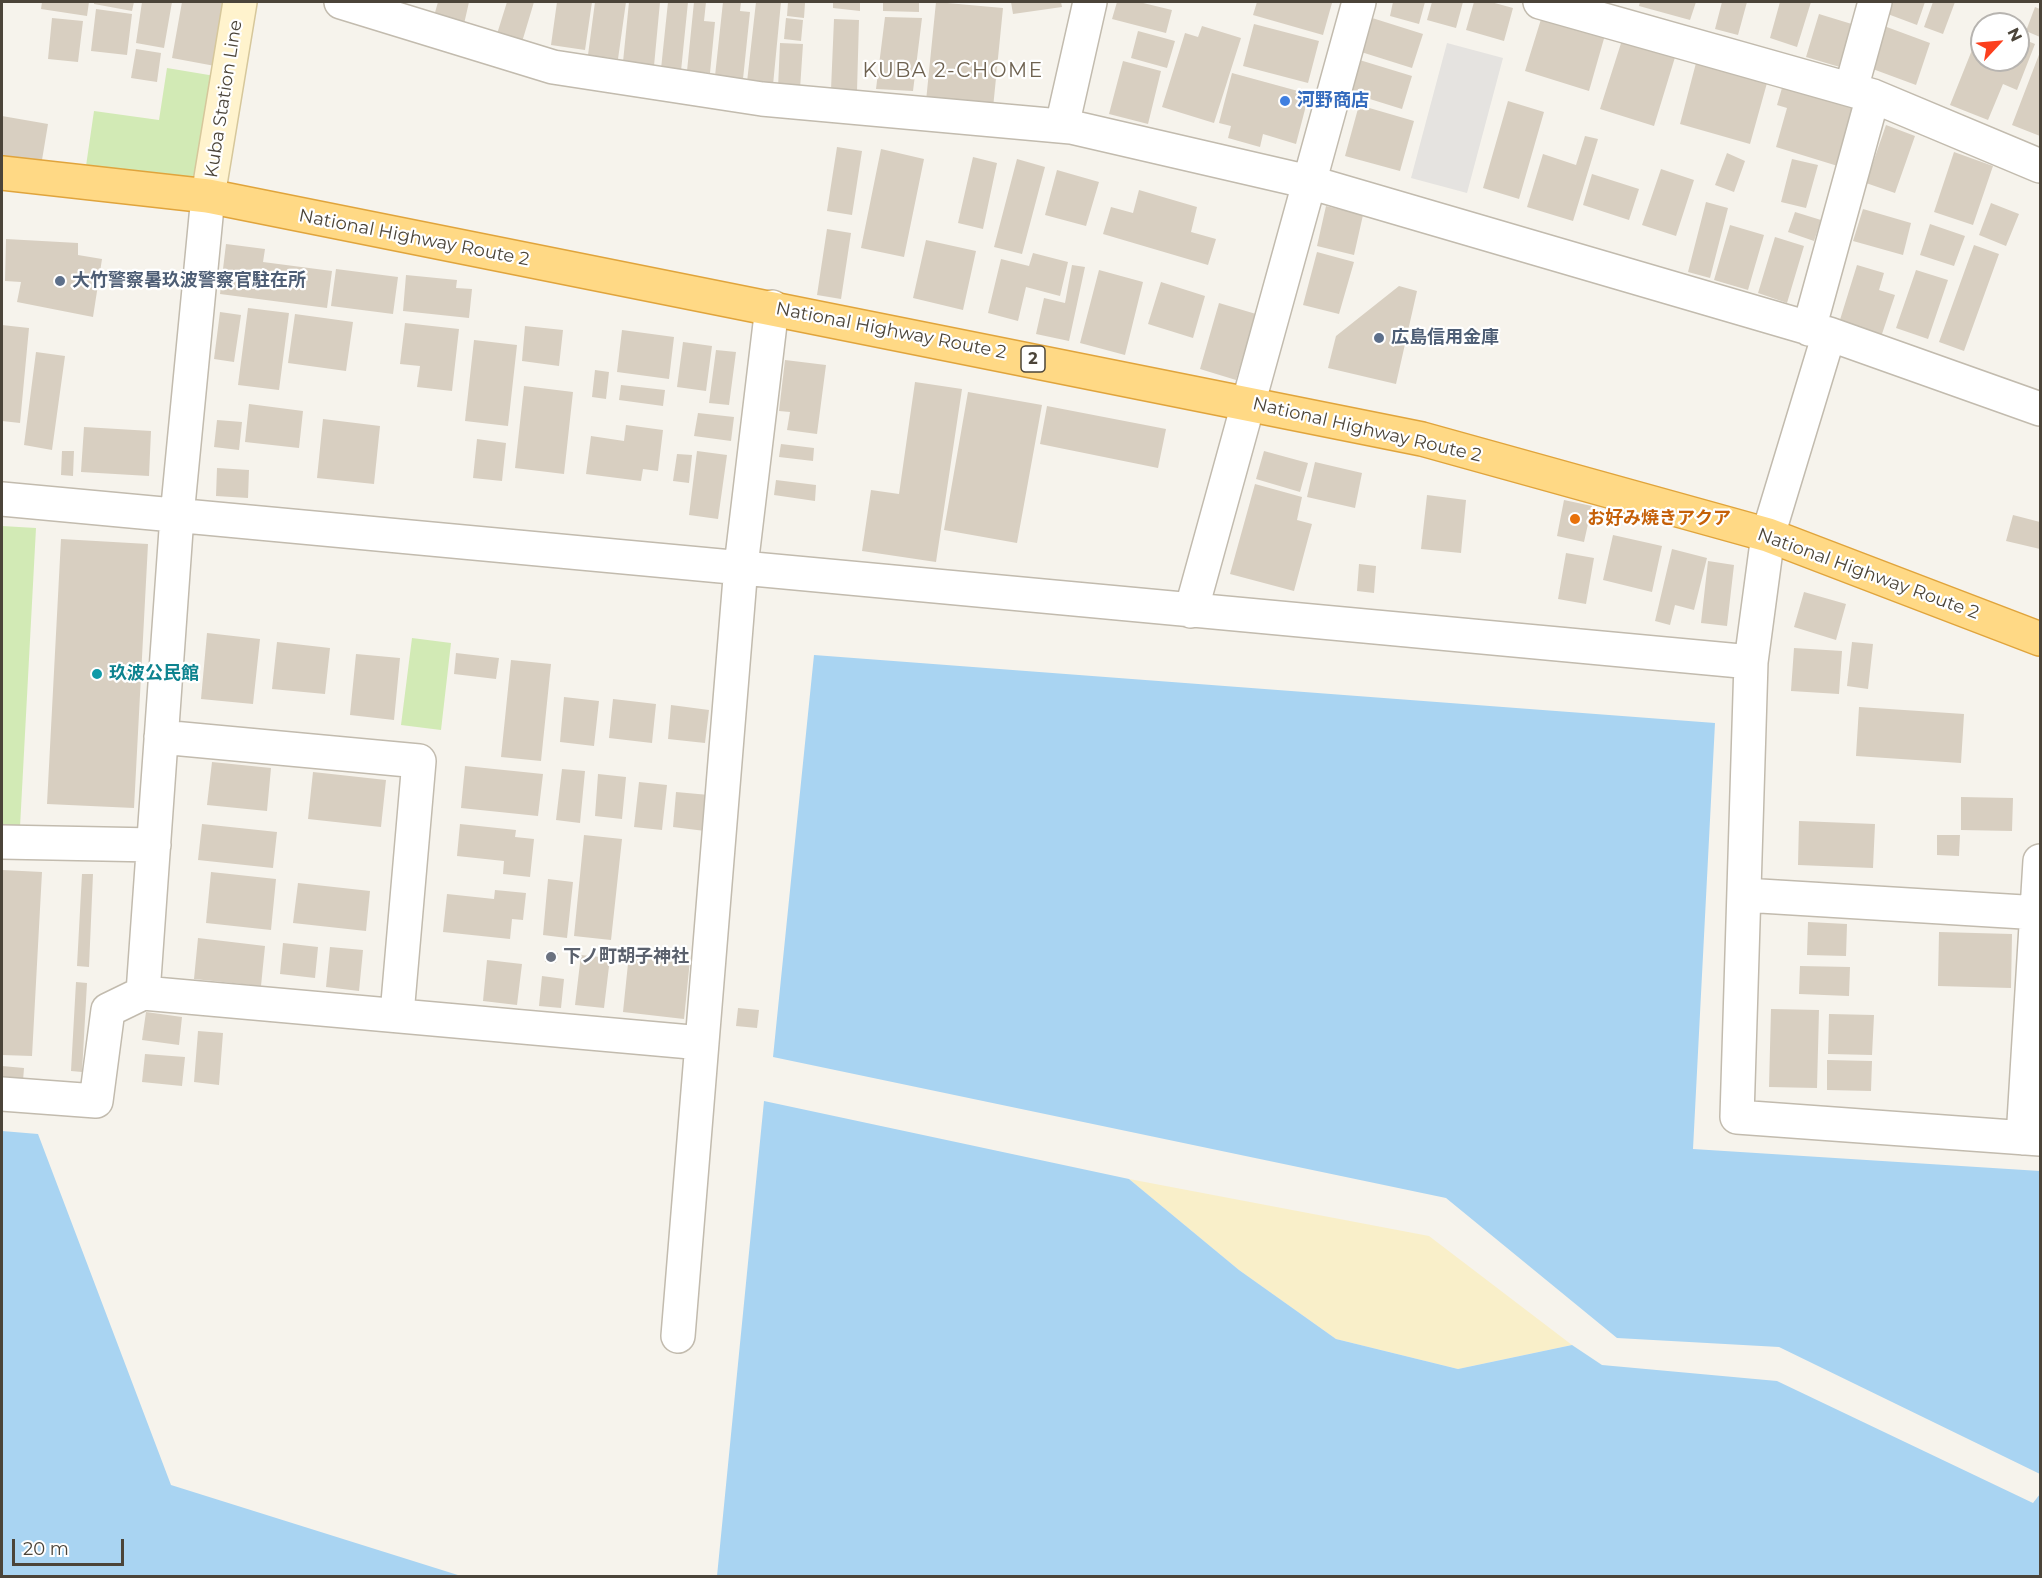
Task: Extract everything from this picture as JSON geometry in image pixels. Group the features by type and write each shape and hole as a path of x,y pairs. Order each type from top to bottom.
{"highway":[{"name":"National Highway Route 2","path":"2,173 208,196 246,206 772,307 1249,402 1422,439 1768,535 2040,639"}],"main road":[{"name":"Kuba Station Line","path":"208,196 240,2"}],"street":[{"path":"342,2 554,67 762,99 1062,126 1309,182 1819,332 2040,409"},
{"path":"1062,126 1090,2"},
{"path":"1191,611 1359,2"},
{"path":"1540,2 1862,92 2040,166"},
{"path":"1875,2 1862,92 1819,332 1768,535 1751,662 1737,1117 2032,1139 2040,861"},
{"path":"143,993 177,516 208,196"},
{"path":"678,1336 741,566 772,307"},
{"path":"2,499 741,566 1191,611 1751,662"},
{"path":"161,737 419,761 397,1014"},
{"path":"2,842 154,845"},
{"path":"1744,895 2039,913"},
{"path":"2,1094 96,1101 108,1010 143,993 702,1043"}],"green space":[{"path":"167,68 215,76 199,184 86,166 94,111 159,120"},
{"path":"2,526 36,528 20,827 2,826"},
{"path":"412,638 451,643 441,730 401,725"}],"sand":[{"path":"1129,1179 1429,1236 1572,1345 1458,1369 1336,1339 1239,1270"}],"shaded area":[{"path":"1447,43 1503,58 1467,193 1411,178"}],"water":[{"path":"814,655 1715,723 1693,1149 2040,1171 2040,1474 1779,1347 1617,1338 1446,1198 773,1057"},
{"path":"764,1101 1129,1179 1239,1270 1336,1339 1458,1369 1572,1345 1602,1365 1777,1381 2033,1503 2040,1494 2040,1576 717,1576"},
{"path":"2,1131 38,1134 171,1485 461,1576 2,1576"}],"building":[{"path":"42,2 89,2 87,16 41,9"},
{"path":"94,2 134,2 132,11 94,4"},
{"path":"142,2 172,2 164,48 136,43"},
{"path":"182,2 226,2 215,66 172,58"},
{"path":"438,2 469,2 464,24 434,16"},
{"path":"507,2 534,2 522,42 497,34"},
{"path":"557,2 592,2 585,50 551,45"},
{"path":"595,2 626,2 618,59 588,55"},
{"path":"629,2 660,2 654,66 623,62"},
{"path":"668,2 688,2 681,71 661,69"},
{"path":"694,2 706,2 704,21 715,22 710,73 687,71"},
{"path":"723,2 741,2 740,11 750,12 743,79 715,76"},
{"path":"756,2 781,2 773,85 747,82"},
{"path":"788,2 805,3 804,18 787,16"},
{"path":"833,2 860,2 860,11 833,8"},
{"path":"883,2 919,2 919,12 883,11"},
{"path":"936,2 1003,8 993,108 926,101"},
{"path":"1011,2 1061,2 1062,7 1013,14"},
{"path":"1117,2 1139,2 1172,10 1166,33 1112,19"},
{"path":"1257,2 1332,3 1323,35 1253,15"},
{"path":"1393,2 1425,2 1419,24 1390,16"},
{"path":"1432,2 1463,2 1456,28 1427,20"},
{"path":"1474,2 1491,2 1513,8 1504,41 1466,30"},
{"path":"1640,2 1696,2 1690,20 1639,6"},
{"path":"1722,2 1747,2 1738,35 1715,29"},
{"path":"1780,2 1811,2 1797,47 1770,38"},
{"path":"1889,2 1925,2 1917,25 1885,13"},
{"path":"1933,2 1955,2 1943,34 1924,27"},
{"path":"2035,7 2040,9 2040,37 2030,33 2030,20"},
{"path":"96,9 132,14 127,55 91,51"},
{"path":"1819,14 1855,25 1843,68 1806,57"},
{"path":"1542,16 1605,35 1589,91 1525,71"},
{"path":"885,17 922,18 913,91 876,89"},
{"path":"1369,17 1423,34 1412,68 1358,51"},
{"path":"52,18 83,21 78,62 48,59"},
{"path":"786,18 803,20 801,41 784,39"},
{"path":"834,19 859,20 857,91 831,90"},
{"path":"1254,24 1319,41 1308,83 1243,66"},
{"path":"1202,26 1241,38 1214,123 1162,107 1185,33 1198,37"},
{"path":"1884,26 1930,43 1916,85 1870,68"},
{"path":"1138,31 1175,41 1167,68 1131,58"},
{"path":"1623,37 1676,54 1654,126 1600,109"},
{"path":"2030,42 2035,44 2030,57"},
{"path":"780,43 803,44 800,89 778,88"},
{"path":"136,49 161,53 157,82 131,78"},
{"path":"2040,52 2040,136 2012,125"},
{"path":"1970,55 1970,72 2024,72 2017,90 2003,84 1988,120 1950,105"},
{"path":"1353,58 1412,76 1402,109 1344,91"},
{"path":"1123,61 1161,71 1148,124 1109,114"},
{"path":"1696,63 1767,83 1750,144 1680,124"},
{"path":"1232,73 1309,94 1296,144 1263,134 1260,147 1228,138 1231,126 1219,123"},
{"path":"1784,81 1859,104 1841,167 1776,147 1787,108 1777,105"},
{"path":"1508,101 1544,112 1519,199 1483,188"},
{"path":"1359,105 1414,121 1400,171 1345,156"},
{"path":"2,116 48,124 41,166 2,160"},
{"path":"1886,125 1915,136 1895,193 1866,183"},
{"path":"1585,136 1598,139 1573,221 1527,207 1543,154 1576,165"},
{"path":"837,147 862,151 852,215 827,211"},
{"path":"881,149 924,159 904,257 861,248"},
{"path":"1954,152 1993,166 1973,225 1934,212"},
{"path":"1727,153 1745,161 1734,192 1715,185"},
{"path":"973,157 997,163 983,229 958,223"},
{"path":"1017,159 1045,167 1022,254 994,247"},
{"path":"1792,159 1818,165 1806,208 1781,202"},
{"path":"1661,169 1694,180 1676,236 1642,225"},
{"path":"1057,170 1099,182 1086,226 1045,215"},
{"path":"1592,174 1639,189 1629,220 1583,205"},
{"path":"1139,190 1197,207 1191,232 1216,239 1208,265 1103,234 1111,207 1133,213"},
{"path":"1706,202 1728,208 1710,278 1688,272"},
{"path":"1991,203 2019,214 2006,246 1979,235"},
{"path":"1326,206 1363,215 1354,255 1317,246"},
{"path":"1863,209 1911,223 1903,255 1853,241"},
{"path":"1795,212 1821,220 1814,241 1788,232"},
{"path":"1930,224 1965,236 1954,266 1920,255"},
{"path":"1730,225 1764,235 1748,290 1714,280"},
{"path":"827,229 851,233 841,299 817,295"},
{"path":"1775,237 1804,246 1787,303 1758,293"},
{"name":"大竹警察暑玖波警察官駐在所","path":"6,239 78,243 78,255 102,259 93,317 17,302 21,282 5,281"},
{"path":"926,240 976,251 963,310 913,298"},
{"path":"226,244 265,249 263,262 332,271 327,308 220,294"},
{"path":"1974,245 1999,254 1964,351 1939,342"},
{"path":"1317,252 1354,262 1339,314 1303,305"},
{"path":"1033,253 1068,262 1060,296 1026,287 1018,321 988,313 1001,259 1029,266"},
{"path":"1072,265 1085,267 1069,341 1036,334 1044,298 1065,303"},
{"path":"1857,265 1884,273 1879,290 1895,295 1881,337 1839,323"},
{"path":"336,269 398,277 393,314 331,306"},
{"path":"1099,270 1143,282 1125,355 1080,343"},
{"path":"1916,270 1948,280 1928,339 1896,328"},
{"path":"406,275 457,280 456,288 472,289 469,318 403,311"},
{"path":"1161,282 1205,296 1193,338 1148,324"},
{"path":"1399,286 1417,291 1396,384 1328,368 1336,336"},
{"path":"1219,303 1256,314 1236,380 1200,369"},
{"path":"248,308 289,313 279,390 238,385"},
{"path":"220,312 241,315 234,362 214,359"},
{"path":"295,314 353,322 346,371 288,363"},
{"path":"405,323 459,329 452,391 417,387 420,366 400,364"},
{"path":"2,325 29,328 20,423 2,421"},
{"path":"525,326 563,330 559,366 522,361"},
{"path":"622,330 674,337 669,379 617,372"},
{"path":"474,340 517,345 508,426 465,421"},
{"path":"683,342 712,346 706,391 677,387"},
{"path":"716,350 736,352 729,405 709,403"},
{"path":"36,352 65,356 52,450 24,445"},
{"path":"785,360 826,365 817,434 787,430 790,412 779,411"},
{"path":"595,370 609,372 606,399 592,397"},
{"path":"915,382 962,389 936,562 862,551 871,490 899,494"},
{"path":"621,385 665,390 663,406 619,400"},
{"path":"524,386 573,392 564,474 515,468"},
{"path":"968,392 1042,405 1017,543 944,530"},
{"path":"249,404 303,411 299,448 245,442"},
{"path":"1047,406 1166,429 1158,468 1040,444"},
{"path":"698,413 734,417 731,441 694,436"},
{"path":"323,419 380,426 374,484 317,478"},
{"path":"217,420 242,422 239,450 214,447"},
{"path":"626,425 663,430 658,471 643,469 641,481 586,474 591,436 624,441"},
{"path":"84,427 151,431 149,476 81,472"},
{"path":"477,439 506,443 502,481 473,478"},
{"path":"781,444 814,448 813,461 779,457"},
{"path":"62,451 74,451 73,476 61,475"},
{"path":"697,451 727,455 718,519 689,515"},
{"path":"1264,451 1308,463 1300,492 1256,479"},
{"path":"677,454 692,455 689,483 673,481"},
{"path":"1315,462 1362,473 1355,508 1307,497"},
{"path":"217,468 249,470 248,498 216,496"},
{"path":"776,480 816,485 815,501 774,495"},
{"path":"1255,484 1302,497 1297,520 1312,524 1294,591 1230,574"},
{"path":"1427,495 1466,500 1461,553 1421,549"},
{"path":"1564,500 1592,506 1584,542 1557,536"},
{"path":"2013,515 2040,522 2040,549 2006,541"},
{"path":"1613,535 1662,546 1652,592 1603,580"},
{"name":"玖波公民館","path":"61,539 148,544 134,808 47,804"},
{"path":"1672,549 1707,558 1694,610 1675,605 1670,625 1655,621"},
{"path":"1566,553 1594,558 1586,604 1558,599"},
{"path":"1708,561 1734,565 1727,626 1701,623"},
{"path":"1359,564 1376,566 1374,593 1357,591"},
{"path":"1804,592 1846,604 1836,640 1794,627"},
{"path":"207,633 260,639 253,704 201,699"},
{"path":"277,642 330,648 325,694 272,689"},
{"path":"1852,642 1873,644 1868,689 1847,686"},
{"path":"1794,648 1842,651 1839,694 1791,691"},
{"path":"456,653 499,658 496,679 454,674"},
{"path":"356,654 400,658 394,720 350,715"},
{"path":"511,660 551,664 541,761 501,757"},
{"path":"564,697 599,701 594,746 560,742"},
{"path":"613,699 656,704 652,743 609,738"},
{"path":"671,705 709,710 705,743 668,739"},
{"path":"1859,707 1964,714 1961,763 1856,756"},
{"path":"212,762 271,768 267,811 207,805"},
{"path":"465,766 543,774 538,816 461,808"},
{"path":"562,769 585,771 580,823 556,820"},
{"path":"313,772 386,780 381,827 308,819"},
{"path":"598,774 626,777 622,819 595,816"},
{"path":"639,782 667,785 662,830 634,827"},
{"path":"676,792 709,795 705,831 673,827"},
{"path":"1961,797 2013,798 2012,831 1961,830"},
{"path":"1799,821 1875,824 1873,868 1798,865"},
{"path":"202,824 277,832 273,868 198,860"},
{"path":"460,824 516,830 515,837 534,839 530,877 503,874 504,861 457,856"},
{"path":"584,835 622,839 611,940 574,936"},
{"path":"1937,835 1960,835 1959,856 1937,855"},
{"path":"2,870 42,872 32,1056 2,1055"},
{"path":"211,872 276,879 271,930 206,923"},
{"path":"82,874 93,874 89,967 77,966"},
{"path":"548,879 573,882 567,938 543,935"},
{"path":"298,883 370,891 366,931 293,923"},
{"path":"495,890 526,893 523,920 512,919 510,939 443,932 447,894 494,899"},
{"path":"1808,922 1847,924 1846,956 1807,955"},
{"path":"1939,932 2012,934 2011,988 1938,986"},
{"path":"198,938 265,946 261,986 194,979"},
{"path":"283,943 318,947 315,978 280,974"},
{"path":"330,947 363,950 359,991 326,987"},
{"name":"下ノ町胡子神社","path":"546,951 558,953 556,963 545,962"},
{"path":"629,954 690,960 684,1019 623,1012"},
{"path":"581,955 610,958 604,1008 575,1005"},
{"path":"487,960 522,964 517,1005 483,1001"},
{"path":"1800,966 1850,967 1849,996 1799,994"},
{"path":"542,976 564,979 561,1008 539,1006"},
{"path":"76,982 87,983 82,1072 71,1071"},
{"path":"738,1008 759,1010 757,1028 736,1026"},
{"path":"1771,1009 1819,1010 1817,1088 1769,1087"},
{"path":"146,1012 182,1017 179,1045 142,1040"},
{"path":"1829,1014 1874,1015 1872,1055 1828,1054"},
{"path":"198,1031 223,1033 219,1085 194,1082"},
{"path":"145,1054 185,1057 182,1086 142,1082"},
{"path":"1827,1060 1872,1061 1871,1091 1827,1090"},
{"path":"2,1066 24,1068 23,1081 2,1079"}],"place":[{"name":"河野商店","path":"1285,101"},
{"name":"大竹警察暑玖波警察官駐在所","path":"60,281"},
{"name":"広島信用金庫","path":"1379,338"},
{"name":"お好み焼きアクア","path":"1575,519"},
{"name":"玖波公民館","path":"97,674"},
{"name":"下ノ町胡子神社","path":"551,957"}],"district":[{"name":"KUBA 2-CHOME","path":"953,71"}]}
